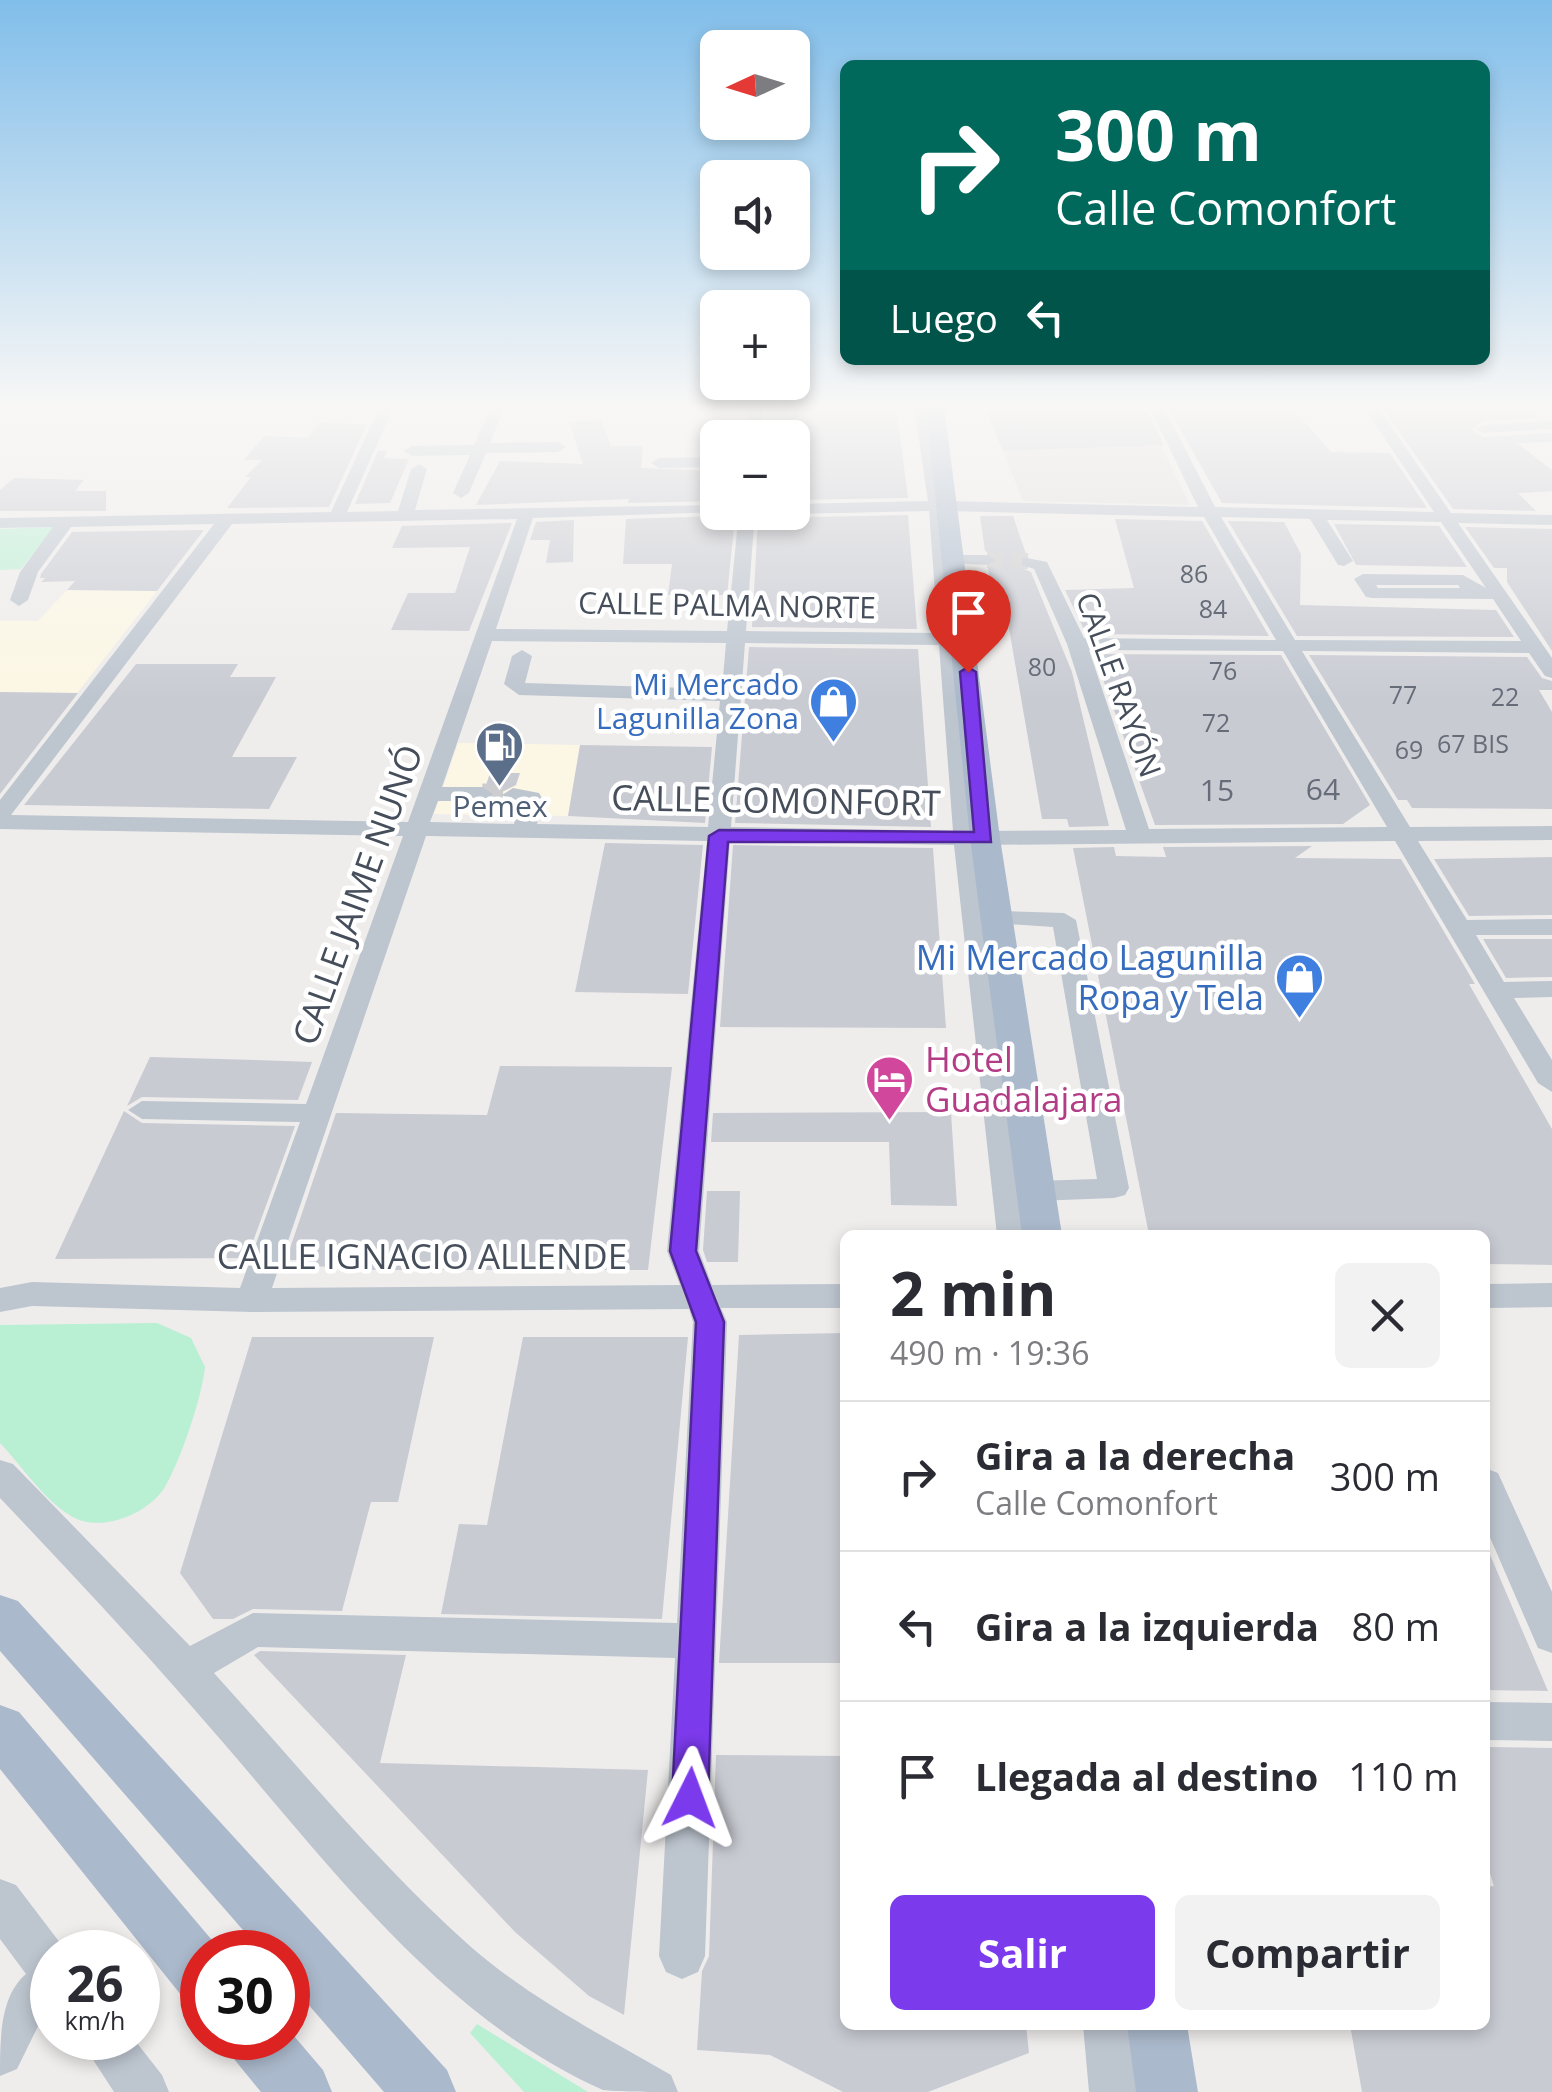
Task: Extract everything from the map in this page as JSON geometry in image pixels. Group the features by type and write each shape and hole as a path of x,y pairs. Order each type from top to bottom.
{"main road":[{"path":"941,506 955,560 956,639 975,838 1000,918 1041,1230"},
{"path":"0,1616 425,2092"},
{"path":"0,1730 180,1947"},
{"path":"1159,2030 1167,2092"},
{"path":"274,2060 301,2092"}],"street":[{"path":"337,516 343,504"},
{"path":"405,515 408,504"},
{"path":"1205,504 1552,1082"},
{"path":"1437,504 1552,672"},
{"path":"941,506 956,639"},
{"path":"810,509 941,506 1552,520"},
{"path":"0,523 700,510"},
{"name":"CALLE JAIME NUNÓ","path":"252,1300 488,634 527,513"},
{"path":"1316,514 1344,561"},
{"path":"0,818 227,519"},
{"path":"19,600 29,572 65,523"},
{"path":"682,1956 710,1322 703,1296 687,1270 683,1251 745,530"},
{"path":"955,560 986,560"},
{"name":"CALLE RAYÓN","path":"1028,561 1041,566 1077,644 1140,839"},
{"path":"0,573 29,572"},
{"path":"1474,594 1463,580 1363,579 1372,594 1474,594 1499,594"},
{"name":"CALLE PALMA NORTE","path":"488,634 956,639"},
{"path":"1077,644 1534,647"},
{"path":"522,656 514,684 519,689 730,695"},
{"path":"431,794 482,794"},
{"path":"513,795 532,798 524,833"},
{"name":"CALLE COMONFORT","path":"0,818 415,832 719,836 1140,839 1552,832"},
{"path":"975,838 1013,1230"},
{"path":"1000,918 1064,920 1114,1188 1036,1191"},
{"path":"1460,928 1552,927"},
{"path":"1498,990 1552,988"},
{"path":"142,1110 319,1113"},
{"name":"CALLE IGNACIO ALLENDE","path":"0,1300 32,1294 252,1300 840,1296"},
{"path":"1490,1296 1552,1295"},
{"path":"0,1474 184,1670 378,1888 457,1965 542,2028 654,2092"},
{"path":"1490,1493 1552,1636"},
{"path":"184,1670 253,1630 698,1641"},
{"path":"1490,1720 1552,1722"},
{"path":"0,1901 30,1983"},
{"path":"0,2052 30,1992"},
{"path":"1107,2030 1113,2092"},
{"path":"120,2060 145,2092"}],"shaded area":[{"path":"67,590 157,591 77,693 0,692 0,621 38,621"},
{"path":"458,743 580,745 568,816 434,814"}],"green space":[{"path":"54,527 21,569 0,570 0,529"},
{"path":"157,1323 191,1338 205,1367 184,1444 166,1485 148,1505 110,1522 83,1521 51,1501 0,1443 0,1325"},
{"path":"477,2024 588,2092 524,2092 470,2033"}],"building":[{"path":"0,504 106,504 106,511 0,511"},
{"path":"230,504 331,504 329,507 227,508"},
{"path":"1248,504 1424,504 1427,508"},
{"path":"1449,504 1529,504 1536,511 1453,509"},
{"path":"908,515 917,629 752,627 757,530 810,530 810,517"},
{"path":"980,516 1013,516 1026,554 1020,554 1019,567 1031,572 1072,672 1109,826 1069,827 1067,819 1042,819 1003,594 992,594 988,568 1000,559 985,551"},
{"path":"700,517 700,530 734,530 727,595 668,595 672,564 623,564 626,519"},
{"path":"1115,519 1202,521 1269,636 1086,634 1065,590 1134,588"},
{"path":"574,520 573,562 546,563 550,540 530,540 536,522"},
{"path":"1228,521 1284,522 1301,554 1300,605 1496,610 1514,637 1297,636"},
{"path":"512,523 469,631 391,630 408,593 455,593 470,547 392,548 402,526"},
{"path":"1334,524 1439,526 1467,567 1356,565"},
{"path":"1465,527 1552,529 1552,651 1507,582 1507,568 1494,568"},
{"path":"204,530 157,591 67,590 75,581 41,582 45,578 40,578 41,574 72,532"},
{"path":"749,647 918,649 931,827 735,823"},
{"path":"1094,654 1281,655 1370,805 1343,824 1155,825"},
{"path":"1309,655 1527,657 1542,678 1552,681 1552,690 1539,690 1552,712 1552,809 1412,808 1407,800 1398,800"},
{"path":"136,664 238,664 230,677 276,677 232,757 297,757 269,809 24,805"},
{"path":"0,692 78,693 0,794"},
{"path":"580,745 712,747 705,823 568,816"},
{"name":"Pemex","path":"490,773 520,773 516,785 498,794 510,803 508,810 477,810 497,795 486,785"},
{"path":"605,843 703,845 688,994 575,992"},
{"path":"733,845 933,848 946,1028 720,1027"},
{"name":"Mi Mercado Lagunilla Ropa y Tela","path":"1312,846 1295,858 1401,859 1475,984 1469,984 1552,1129 1552,1265 1490,1264 1490,1230 1148,1230 1073,848 1114,847 1116,856 1166,857 1163,847"},
{"path":"1552,857 1552,915 1469,916 1434,859"},
{"path":"1483,939 1552,939 1552,977 1506,978"},
{"path":"150,1057 312,1062 298,1100 142,1097 127,1106"},
{"path":"500,1066 672,1067 648,1270 375,1270 298,1265 300,1260 286,1260 336,1113 487,1115"},
{"path":"124,1111 142,1123 295,1126 247,1258 55,1259"},
{"path":"951,1112 957,1206 891,1205 889,1142 711,1142 713,1113"},
{"path":"707,1191 740,1191 738,1262 707,1262 703,1250"},
{"path":"840,1333 840,1663 719,1663 739,1335"},
{"path":"252,1337 434,1337 398,1502 371,1502 342,1611 253,1609 233,1619 213,1619 180,1573"},
{"path":"523,1337 688,1337 662,1619 441,1614 459,1524 487,1525"},
{"path":"1490,1555 1548,1691 1490,1690"},
{"path":"260,1651 406,1655 380,1763 648,1770 624,2015 589,1996 515,1932 254,1655"},
{"path":"1490,1747 1552,1748 1552,2092 1362,2092 1351,2030 1490,2030 1490,1886 1494,1886 1490,1874"},
{"path":"716,1755 840,1756 840,2030 1027,2030 1029,2053 928,2092 843,2092 770,2055 697,2050 702,1971 709,1956"}],"tunnel":[{"path":"987,560 1028,561"},
{"path":"482,794 513,795"}],"place":[{"name":"Mi Mercado Lagunilla Zona","path":"834,744"},
{"name":"Pemex","path":"500,788"},
{"name":"Mi Mercado Lagunilla Ropa y Tela","path":"1299,1020"},
{"name":"Hotel Guadalajara","path":"890,1122"}],"route":[{"path":"690,1798 710,1322 703,1296 687,1270 683,1251 719,836 984,838 968,672"}]}
